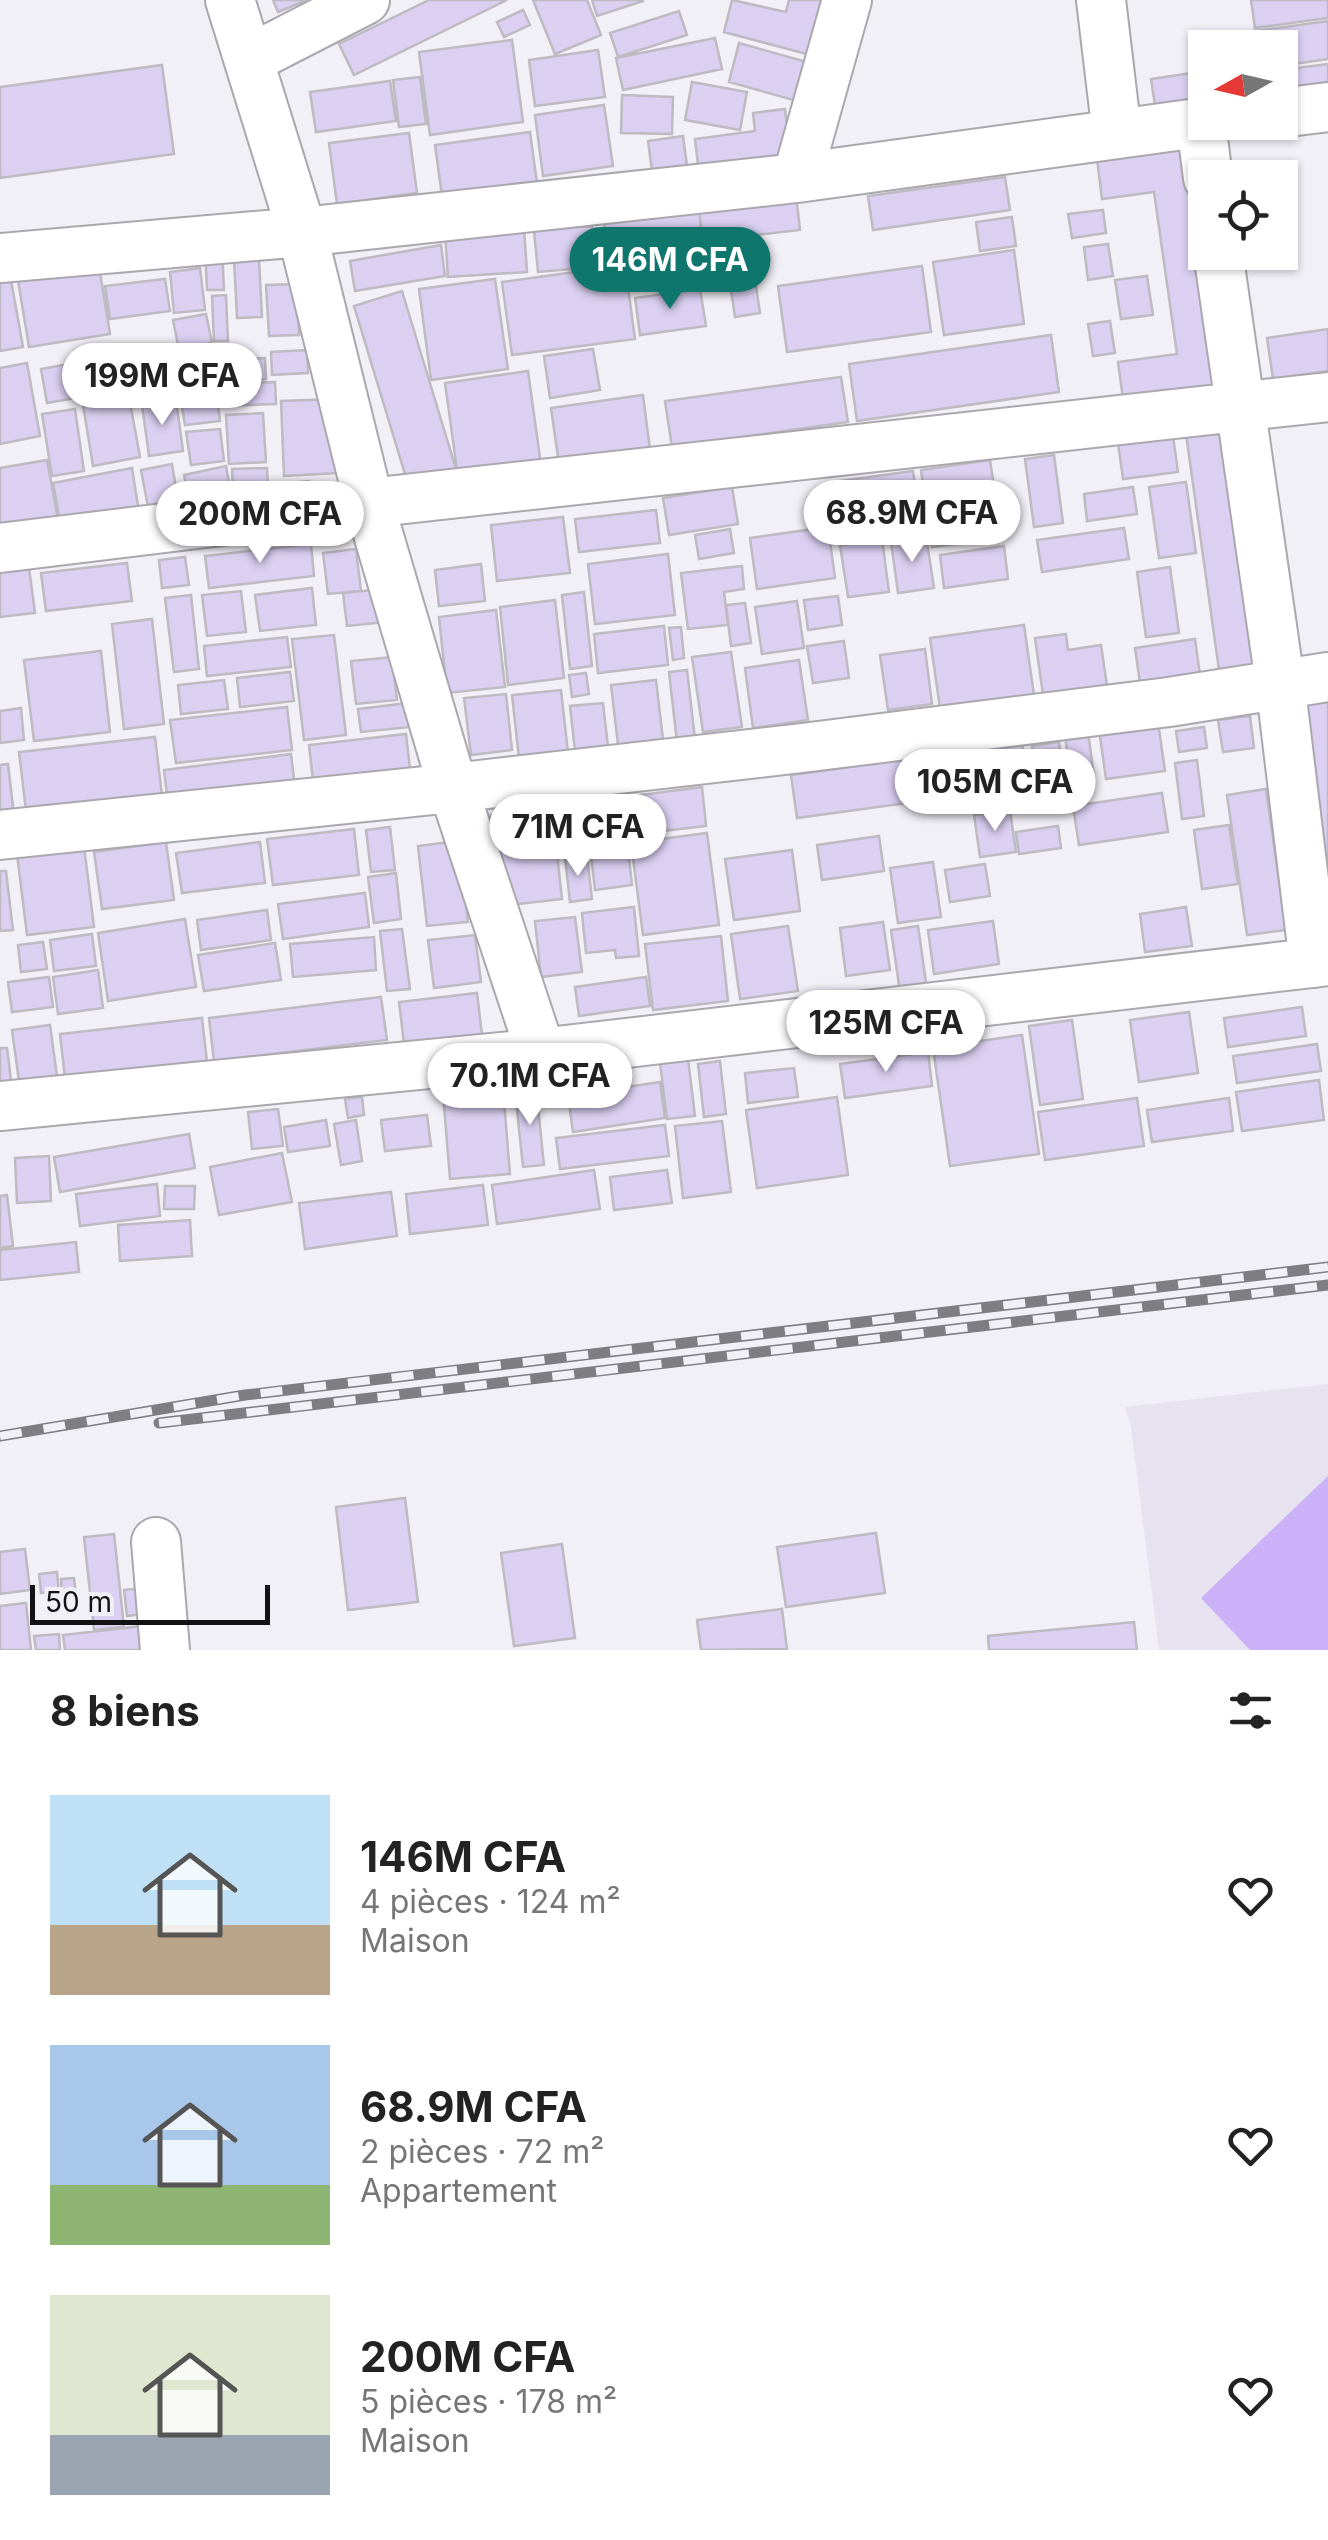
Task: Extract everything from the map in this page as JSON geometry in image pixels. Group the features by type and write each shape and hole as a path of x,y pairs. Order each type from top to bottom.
{"street":[{"path":"230,0 302,232 369,502 453,788 542,1054"},
{"path":"250,58 366,0"},
{"path":"798,178 847,0"},
{"path":"1101,0 1117,134"},
{"path":"1298,111 1328,107"},
{"path":"0,258 302,232 798,178 1188,124"},
{"path":"0,1106 542,1054 1321,962 1220,270"},
{"path":"0,548 369,502 1328,397"},
{"path":"0,835 453,788 1130,707 1328,677"},
{"path":"156,1542 165,1650"}],"shaded area":[{"path":"1328,1384 1328,1650 1159,1650 1131,1427 1125,1407"},
{"path":"1328,1476 1328,1650 1250,1650 1201,1598"}],"building":[{"path":"273,0 307,0 278,12"},
{"path":"429,0 507,0 354,75 339,44"},
{"path":"533,0 587,0 601,35 555,54"},
{"path":"592,0 643,0 643,1 597,16"},
{"path":"732,0 786,12 789,0 829,0 814,56 724,32"},
{"path":"1251,0 1328,0 1328,18 1255,28"},
{"path":"523,10 530,25 504,37 497,22"},
{"path":"679,11 687,35 618,57 610,33"},
{"path":"1328,21 1328,59 1298,63 1298,30 1262,30"},
{"path":"715,38 722,69 623,90 616,58"},
{"path":"512,40 523,122 430,135 419,52"},
{"path":"739,43 807,62 797,101 729,82"},
{"path":"598,50 605,97 535,106 529,60"},
{"path":"1328,64 1328,99 1298,103 1298,68"},
{"path":"162,65 174,154 0,178 0,87"},
{"path":"1188,74 1188,114 1157,118 1151,79"},
{"path":"420,77 426,124 399,127 393,80"},
{"path":"390,81 396,121 316,132 310,92"},
{"path":"692,82 747,92 740,130 685,120"},
{"path":"622,95 673,97 672,134 621,133"},
{"path":"604,105 613,166 543,176 535,115"},
{"path":"785,109 791,163 699,173 695,139 755,131 753,113"},
{"path":"530,132 537,183 442,196 435,145"},
{"path":"409,133 417,193 337,204 329,143"},
{"path":"683,136 688,173 653,178 648,141"},
{"path":"1191,146 1188,270 1209,270 1227,399 1125,414 1118,362 1177,354 1154,192 1102,199 1097,159"},
{"path":"1005,177 1010,210 873,230 868,196"},
{"path":"796,195 800,230 702,241 699,206"},
{"path":"699,206 702,241 608,254 603,218"},
{"path":"1103,210 1106,233 1072,238 1068,214"},
{"path":"1012,217 1016,246 980,251 976,222"},
{"path":"592,226 595,267 538,272 534,231"},
{"path":"524,228 527,272 448,277 445,233"},
{"path":"1108,244 1113,276 1088,280 1084,247"},
{"path":"441,245 445,276 355,291 350,261"},
{"path":"222,246 224,290 207,290 205,247"},
{"path":"1014,250 1024,324 944,335 933,262"},
{"path":"688,253 692,281 670,284 666,256"},
{"path":"97,254 110,334 29,347 16,268"},
{"path":"259,258 262,317 237,318 234,259"},
{"path":"625,265 635,339 512,355 502,282"},
{"path":"922,266 931,332 787,352 778,286"},
{"path":"200,268 205,310 174,313 170,272"},
{"path":"9,269 23,347 0,351 0,271"},
{"path":"1147,276 1153,315 1121,319 1115,280"},
{"path":"165,279 170,311 110,319 105,286"},
{"path":"495,279 508,369 431,380 419,289"},
{"path":"755,279 760,313 735,317 730,283"},
{"path":"297,284 299,335 269,336 266,285"},
{"path":"700,289 706,326 640,335 635,298"},
{"path":"402,291 456,469 408,484 354,306"},
{"path":"226,295 228,341 214,341 212,296"},
{"path":"206,314 212,343 179,350 173,320"},
{"path":"1110,321 1115,353 1093,356 1088,324"},
{"path":"1328,329 1328,371 1273,379 1267,338"},
{"path":"1051,335 1059,392 857,421 849,364"},
{"path":"593,349 600,390 550,398 544,356"},
{"path":"208,350 213,384 140,396 135,362"},
{"path":"307,350 308,373 272,375 271,352"},
{"path":"120,355 127,389 47,403 41,369"},
{"path":"265,358 266,379 215,382 214,360"},
{"path":"27,363 40,436 0,444 0,368"},
{"path":"528,371 541,465 458,477 445,383"},
{"path":"841,377 848,422 672,447 665,401"},
{"path":"275,382 276,404 223,406 222,384"},
{"path":"216,389 220,421 185,425 180,395"},
{"path":"643,395 651,458 560,471 551,408"},
{"path":"129,397 140,457 93,466 83,405"},
{"path":"336,399 339,473 284,476 281,401"},
{"path":"176,400 183,451 149,456 142,405"},
{"path":"75,409 84,471 52,476 42,414"},
{"path":"263,413 266,462 229,464 226,415"},
{"path":"1230,428 1263,664 1219,670 1186,434"},
{"path":"220,429 224,461 191,465 186,432"},
{"path":"1173,436 1178,472 1123,479 1118,443"},
{"path":"1054,455 1063,523 1034,527 1025,459"},
{"path":"47,460 58,519 0,529 0,468"},
{"path":"990,460 996,500 975,503 980,541 932,547 921,470"},
{"path":"172,464 179,506 149,512 141,470"},
{"path":"226,466 232,501 191,509 184,475"},
{"path":"132,468 139,512 61,527 53,483"},
{"path":"267,468 269,513 234,514 232,469"},
{"path":"913,471 918,504 837,515 832,482"},
{"path":"309,481 312,502 283,506 280,484"},
{"path":"1186,482 1196,553 1159,558 1149,487"},
{"path":"732,487 738,524 669,535 663,498"},
{"path":"1133,487 1137,514 1087,521 1084,494"},
{"path":"656,510 660,543 579,552 575,519"},
{"path":"563,517 570,573 497,581 491,525"},
{"path":"828,527 835,578 757,589 750,538"},
{"path":"1124,528 1129,559 1042,572 1037,540"},
{"path":"730,529 734,553 699,559 695,535"},
{"path":"926,536 934,588 898,593 891,541"},
{"path":"882,539 889,592 848,597 840,545"},
{"path":"311,544 314,576 209,588 205,556"},
{"path":"1004,546 1008,579 944,588 940,555"},
{"path":"356,549 361,591 328,594 323,553"},
{"path":"668,554 675,615 595,624 588,564"},
{"path":"185,557 189,585 162,588 159,560"},
{"path":"28,560 35,613 0,617 0,563"},
{"path":"127,563 132,601 46,611 41,573"},
{"path":"481,564 485,601 439,606 435,570"},
{"path":"742,566 744,589 724,592 728,625 688,629 681,573"},
{"path":"1170,567 1179,633 1146,637 1137,572"},
{"path":"312,588 316,625 260,631 255,595"},
{"path":"382,589 387,622 347,626 343,593"},
{"path":"241,591 246,632 207,636 202,595"},
{"path":"584,592 592,666 570,669 562,595"},
{"path":"191,595 199,669 174,672 165,598"},
{"path":"838,596 842,625 808,630 804,600"},
{"path":"555,600 564,678 508,685 500,607"},
{"path":"797,601 804,648 762,654 755,607"},
{"path":"745,603 751,643 731,646 726,605"},
{"path":"496,610 505,687 447,693 439,617"},
{"path":"152,619 164,724 124,729 112,624"},
{"path":"1024,625 1034,695 940,708 930,638"},
{"path":"664,626 668,665 598,673 594,634"},
{"path":"681,627 684,658 673,660 669,628"},
{"path":"1066,634 1068,650 1101,645 1107,686 1043,695 1035,638"},
{"path":"334,635 346,735 304,740 292,639"},
{"path":"287,637 291,667 207,676 204,646"},
{"path":"1195,639 1200,675 1140,683 1135,648"},
{"path":"844,641 849,678 813,683 807,646"},
{"path":"925,649 932,704 888,710 880,655"},
{"path":"101,651 110,732 34,741 24,660"},
{"path":"731,652 742,727 703,732 692,657"},
{"path":"392,657 397,700 356,704 351,661"},
{"path":"799,660 808,720 753,728 745,668"},
{"path":"687,670 695,739 677,742 669,672"},
{"path":"290,672 294,701 240,707 237,678"},
{"path":"586,673 589,694 572,697 569,675"},
{"path":"224,680 228,709 181,714 178,685"},
{"path":"656,680 664,748 619,753 611,685"},
{"path":"561,690 569,762 520,767 512,695"},
{"path":"506,694 512,750 471,755 464,698"},
{"path":"1328,694 1328,930 1295,699"},
{"path":"408,703 411,727 361,732 358,709"},
{"path":"603,703 608,747 575,751 570,706"},
{"path":"287,707 292,750 176,763 170,720"},
{"path":"21,708 24,740 0,743 0,711"},
{"path":"1157,715 1165,771 1106,779 1098,723"},
{"path":"1250,716 1254,748 1223,752 1218,720"},
{"path":"1204,727 1207,748 1179,752 1176,731"},
{"path":"1088,732 1094,776 1071,779 1065,736"},
{"path":"406,734 411,777 314,789 309,745"},
{"path":"1021,736 1029,789 985,795 977,742"},
{"path":"155,737 163,804 27,819 19,752"},
{"path":"1059,742 1062,768 1036,772 1032,746"},
{"path":"971,748 977,792 951,796 944,752"},
{"path":"291,754 295,788 168,803 164,770"},
{"path":"938,755 944,798 797,818 791,775"},
{"path":"1197,760 1204,816 1182,819 1175,763"},
{"path":"8,764 15,824 0,826 0,765"},
{"path":"1060,785 1063,806 1045,808 1042,787"},
{"path":"702,787 706,826 629,835 625,797"},
{"path":"1266,789 1286,930 1247,935 1227,795"},
{"path":"1162,793 1168,832 1079,845 1073,806"},
{"path":"621,803 625,838 565,845 560,809"},
{"path":"552,808 562,899 501,906 491,815"},
{"path":"1010,810 1016,852 980,857 974,815"},
{"path":"1229,825 1238,884 1202,889 1194,830"},
{"path":"1058,826 1061,848 1019,854 1016,832"},
{"path":"390,827 395,870 371,872 366,830"},
{"path":"354,829 359,875 273,885 267,839"},
{"path":"707,833 719,925 643,935 631,843"},
{"path":"879,836 884,871 822,880 817,845"},
{"path":"458,841 468,922 427,926 418,846"},
{"path":"627,841 632,885 595,890 590,846"},
{"path":"166,842 174,900 102,909 94,852"},
{"path":"260,842 265,883 182,893 176,853"},
{"path":"84,846 94,927 27,935 17,854"},
{"path":"792,850 800,911 734,920 725,859"},
{"path":"587,856 592,899 570,902 565,858"},
{"path":"933,862 941,917 898,923 890,868"},
{"path":"985,864 990,896 950,902 945,870"},
{"path":"0,871 6,871 13,930 0,931"},
{"path":"396,873 401,919 374,923 368,877"},
{"path":"365,893 369,927 283,939 278,904"},
{"path":"634,907 639,956 616,958 615,950 586,953 582,913"},
{"path":"1186,907 1192,946 1145,952 1140,914"},
{"path":"267,910 271,940 201,950 197,920"},
{"path":"575,917 582,972 541,977 535,921"},
{"path":"185,919 196,987 108,1001 98,933"},
{"path":"993,921 999,964 934,974 928,930"},
{"path":"883,922 890,970 846,976 840,928"},
{"path":"788,926 798,991 740,999 731,934"},
{"path":"918,926 927,989 900,992 891,930"},
{"path":"402,929 410,989 387,991 380,931"},
{"path":"92,934 96,966 54,971 50,940"},
{"path":"475,935 481,982 434,988 428,940"},
{"path":"721,936 728,1001 653,1010 645,944"},
{"path":"374,937 376,970 293,977 290,944"},
{"path":"43,942 47,969 21,972 18,945"},
{"path":"275,943 281,980 204,991 198,955"},
{"path":"98,970 103,1008 58,1014 53,977"},
{"path":"49,977 53,1007 12,1012 8,982"},
{"path":"646,977 650,1006 579,1016 575,987"},
{"path":"477,993 483,1043 405,1052 399,1002"},
{"path":"381,997 387,1040 214,1061 209,1018"},
{"path":"1302,1007 1306,1036 1228,1047 1224,1018"},
{"path":"1189,1012 1198,1073 1139,1082 1130,1020"},
{"path":"202,1018 207,1062 65,1078 60,1034"},
{"path":"1072,1020 1083,1099 1040,1105 1029,1026"},
{"path":"50,1025 59,1091 21,1096 12,1030"},
{"path":"1022,1035 1039,1154 950,1166 933,1048"},
{"path":"1317,1044 1321,1071 1237,1083 1233,1056"},
{"path":"0,1048 7,1048 12,1089 0,1091"},
{"path":"928,1052 932,1086 845,1098 840,1064"},
{"path":"688,1059 695,1116 667,1119 660,1063"},
{"path":"720,1061 726,1114 704,1117 698,1064"},
{"path":"794,1068 798,1097 748,1103 745,1073"},
{"path":"592,1074 594,1087 568,1090 567,1076"},
{"path":"1319,1080 1324,1120 1242,1131 1236,1092"},
{"path":"660,1082 665,1118 573,1132 568,1096"},
{"path":"503,1089 510,1174 450,1179 443,1094"},
{"path":"536,1089 544,1165 523,1167 515,1091"},
{"path":"362,1097 364,1115 348,1118 345,1099"},
{"path":"837,1097 848,1175 757,1188 746,1110"},
{"path":"1137,1098 1144,1146 1045,1160 1038,1112"},
{"path":"1229,1098 1233,1131 1152,1142 1147,1110"},
{"path":"278,1109 283,1146 252,1149 248,1112"},
{"path":"427,1115 431,1146 385,1151 381,1120"},
{"path":"326,1120 330,1146 288,1152 284,1127"},
{"path":"356,1120 362,1161 341,1165 334,1124"},
{"path":"722,1121 731,1192 683,1198 675,1126"},
{"path":"665,1125 669,1156 560,1169 556,1138"},
{"path":"189,1134 195,1168 60,1192 54,1157"},
{"path":"282,1153 292,1202 219,1215 210,1167"},
{"path":"49,1156 51,1201 17,1203 15,1158"},
{"path":"594,1170 600,1209 497,1224 492,1185"},
{"path":"667,1170 672,1203 614,1210 610,1177"},
{"path":"157,1184 160,1216 80,1226 76,1194"},
{"path":"483,1185 488,1225 410,1234 406,1194"},
{"path":"165,1186 195,1186 194,1209 164,1209"},
{"path":"391,1192 397,1236 305,1249 299,1203"},
{"path":"7,1195 13,1246 0,1248 0,1196"},
{"path":"190,1220 192,1256 120,1261 118,1225"},
{"path":"76,1242 79,1272 0,1280 0,1250"},
{"path":"405,1498 418,1602 348,1610 336,1507"},
{"path":"876,1533 885,1593 786,1607 777,1547"},
{"path":"114,1534 124,1627 94,1630 84,1537"},
{"path":"562,1544 575,1638 514,1646 501,1553"},
{"path":"25,1549 30,1590 0,1594 0,1552"},
{"path":"57,1572 59,1592 41,1593 39,1574"},
{"path":"74,1578 76,1594 62,1595 61,1579"},
{"path":"142,1588 144,1614 127,1616 124,1590"},
{"path":"26,1603 31,1650 0,1650 0,1606"},
{"path":"782,1609 787,1649 701,1650 697,1620"},
{"path":"1134,1622 1137,1650 989,1650 988,1636"},
{"path":"142,1626 144,1650 65,1650 63,1635"},
{"path":"59,1634 60,1650 36,1650 34,1636"}],"railway":[{"path":"0,1436 245,1395 1328,1267"},
{"path":"159,1423 1328,1285"}]}
